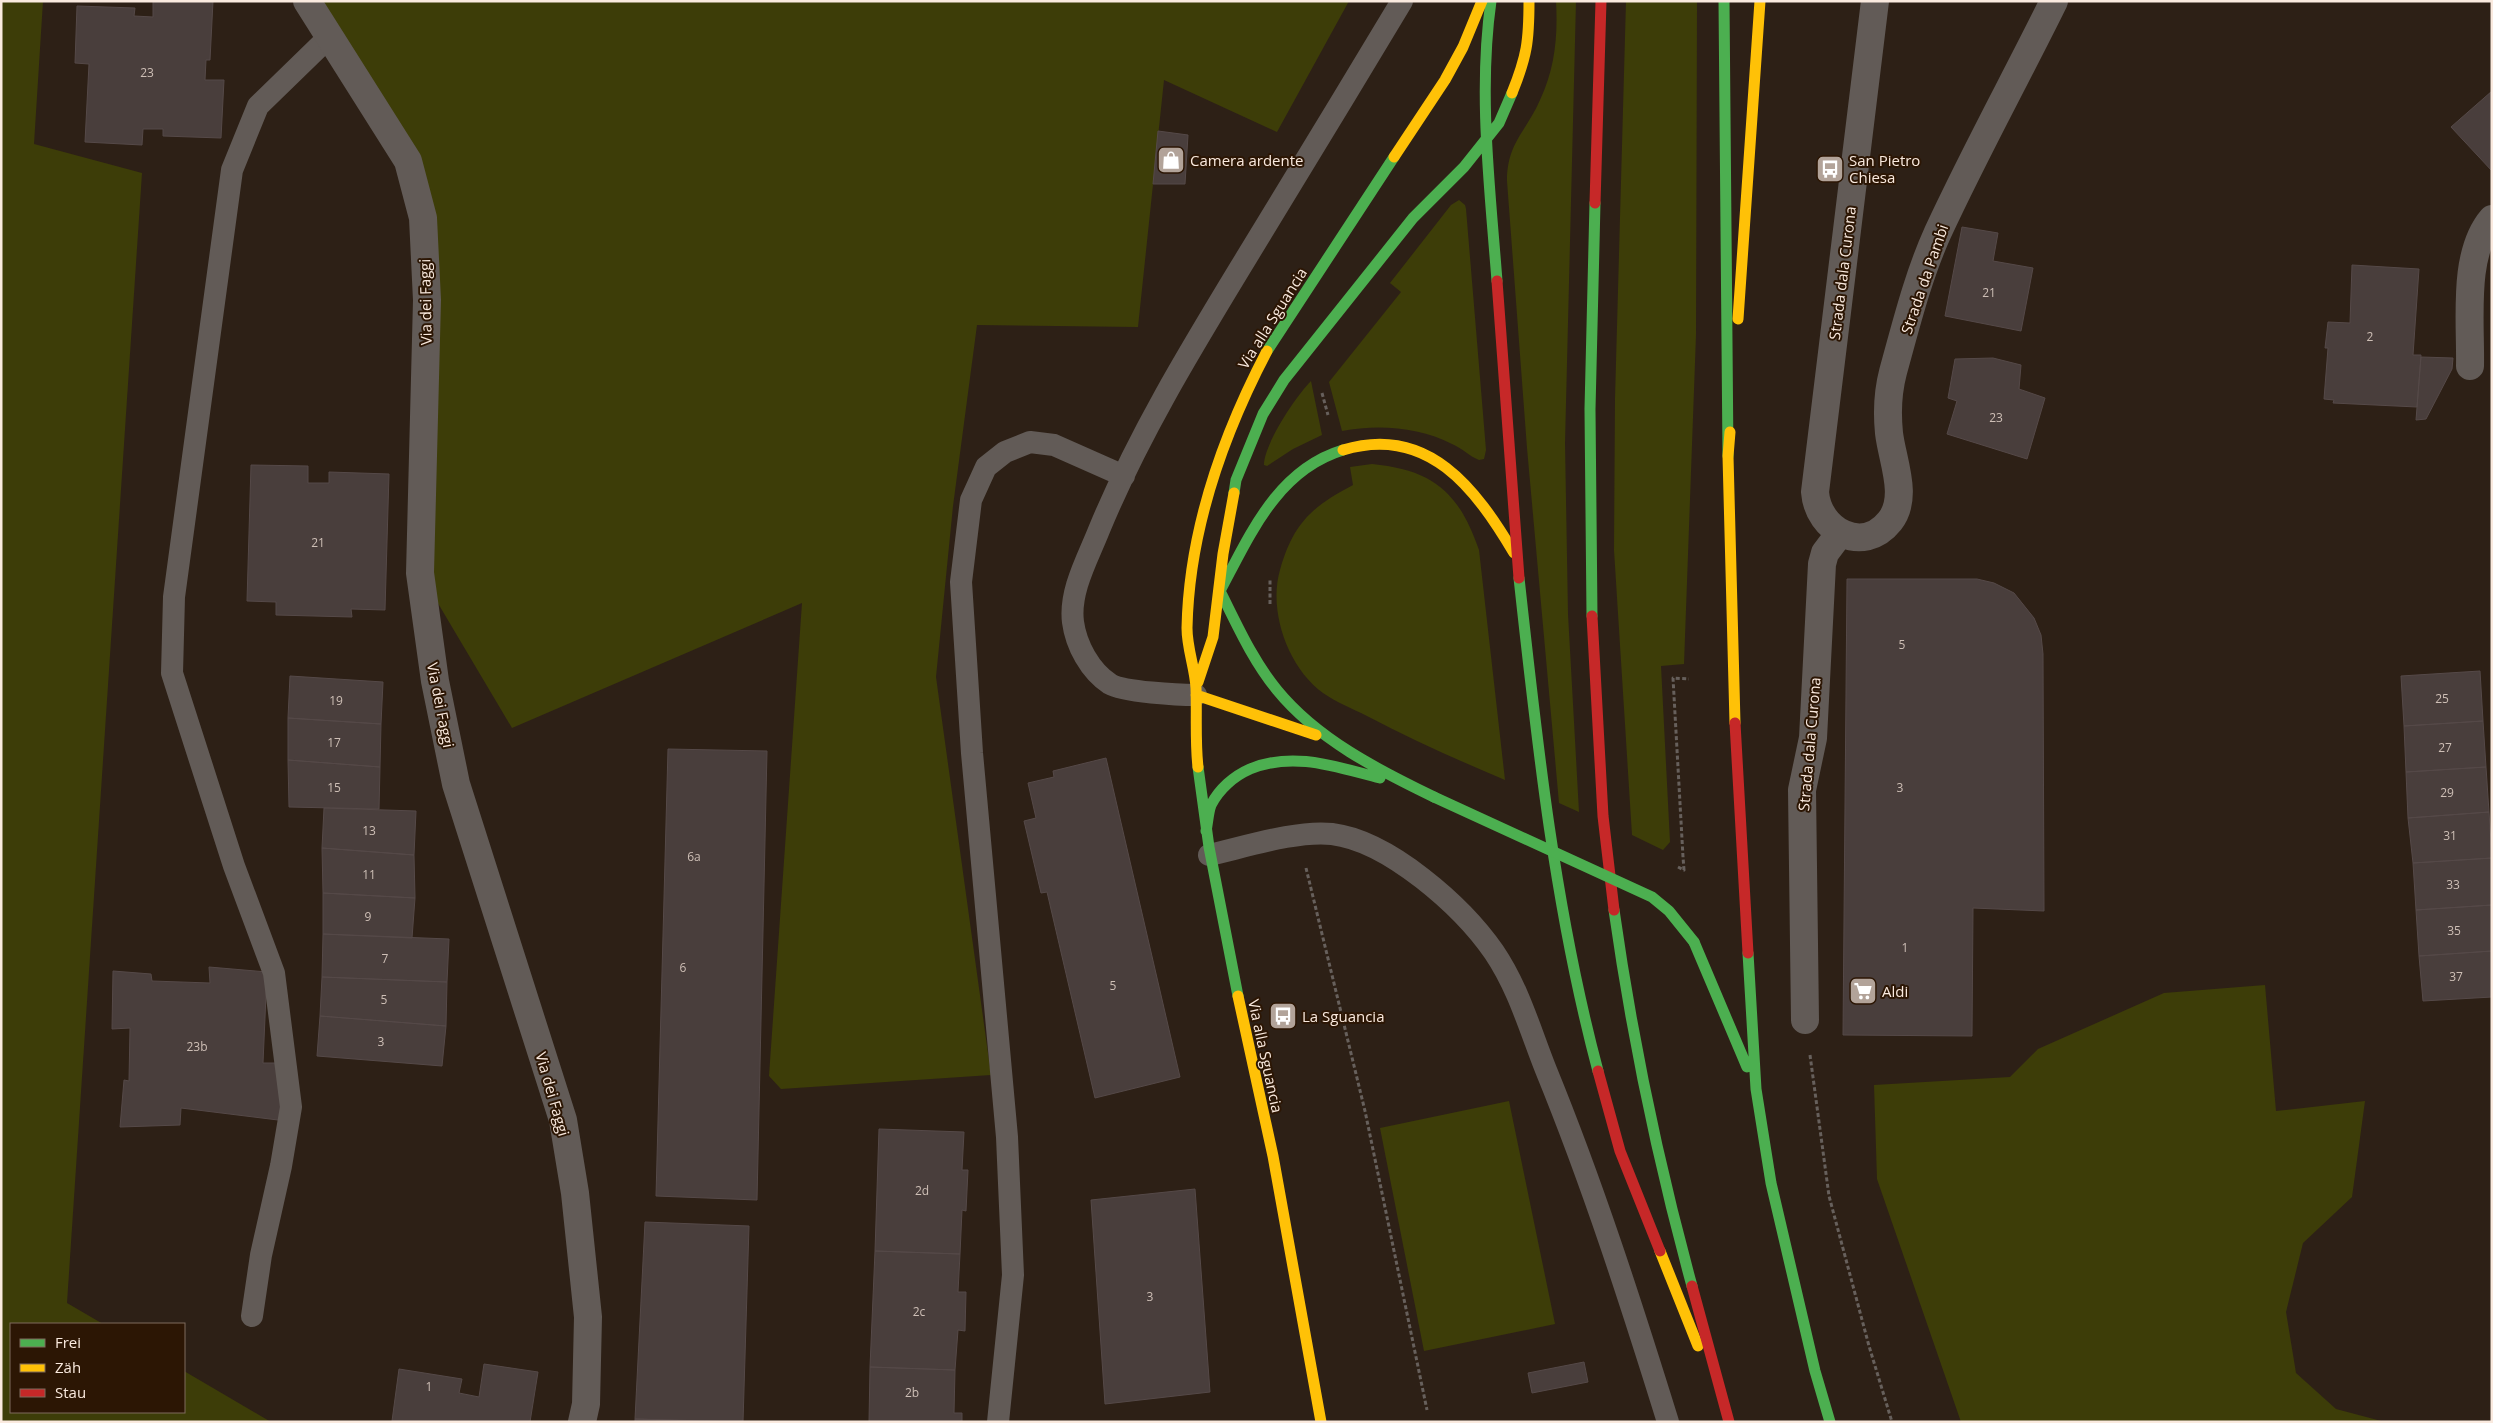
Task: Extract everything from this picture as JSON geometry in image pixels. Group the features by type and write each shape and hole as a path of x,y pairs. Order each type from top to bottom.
{"main road":[{"name":"Via alla Sguancia","path":"1321,1422 1268,1133 1209,855 1196,751 1196,690 1187,632 1197,548 1205,504 1215,470 1246,388 1267,350 1445,80 1463,47 1482,1"},
{"path":"1492,1 1485,44 1487,140 1516,556 1541,767 1559,889 1584,1018 1620,1151 1729,1422"},
{"path":"1336,742 1196,690 1213,637 1223,554 1236,480 1263,414 1308,347 1414,218 1464,167 1487,140 1508,107 1525,61 1529,36 1529,1"},
{"path":"1601,1 1589,459 1594,692 1603,818 1617,931 1635,1046 1687,1276 1729,1422"},
{"path":"1724,1 1732,697 1756,1089 1773,1192 1815,1371 1830,1422"},
{"path":"1728,456 1760,1"},
{"path":"1220,591 1277,494 1294,476 1314,462 1337,451 1365,444 1388,445 1413,450 1433,458 1452,471 1468,486 1493,517 1516,556"},
{"path":"1220,591 1242,637 1277,692 1295,711 1336,742 1408,785 1652,898 1669,911 1694,942 1756,1089"},
{"path":"1206,831 1212,803 1225,787 1247,770 1262,763 1280,759 1299,758 1408,785"}],"street":[{"name":"Via dei Faggi","path":"307,1 408,161 423,218 427,300 420,573 434,680 456,784 563,1120 575,1193 588,1317 586,1404 582,1422"},
{"name":"Strada dala Curona","path":"1805,1020 1802,790 1813,738 1822,564 1825,553 1840,533 1824,519 1818,508 1815,492 1875,1"},
{"name":"Strada da Pambi","path":"1840,533 1851,537 1871,535 1890,522 1899,504 1889,434 1890,393 1892,375 1917,289 1938,233 2054,1"},
{"path":"2470,366 2472,262 2484,227 2492,218"}],"lane":[{"path":"1196,690 1169,695 1112,685 1097,672 1084,654 1073,622 1074,601 1090,553 1158,405 1402,1"},
{"path":"252,1316 261,1255 281,1166 291,1107 274,973 234,866 172,673 174,597 232,170 258,106 330,36"},
{"path":"998,1422 1012,1275 1007,1137 972,753 961,582 971,500 986,467 1005,452 1030,442 1054,445 1124,476"},
{"path":"1209,855 1309,833 1333,834 1358,840 1386,855 1434,888 1455,907 1494,952 1519,998 1575,1141 1616,1258 1668,1422"}],"path":[{"path":"1321,390 1337,451"},
{"path":"1270,574 1270,611"},
{"path":"1683,857 1673,678 1689,679"},
{"path":"1295,836 1288,851 1304,863 1365,1111 1426,1410"},
{"path":"1805,1020 1828,1196 1892,1422"}],"shaded area":[{"path":"1,1 43,1 34,144 142,173 67,1303 101,1323 10,1323 10,1413 185,1413 185,1372 271,1422 1,1422"},
{"path":"307,1 1349,1 1277,132 1164,80 1138,327 977,325 953,506 936,677 991,1075 781,1089 769,1076 802,603 512,728 420,573 423,218"},
{"path":"1556,1 1576,1 1565,443 1568,614 1579,812 1559,803 1527,448 1507,181 1510,157 1514,147 1535,111 1549,76 1556,39"},
{"path":"1626,1 1697,1 1696,335 1684,664 1661,666 1670,842 1663,850 1632,835 1614,550 1615,399"},
{"path":"1459,200 1465,205 1466,209 1486,450 1484,459 1479,460 1439,438 1412,431 1370,428 1342,431 1329,382 1401,292 1390,283 1451,205"},
{"path":"1311,381 1322,435 1293,449 1267,466 1264,465 1265,456 1275,433 1297,398"},
{"path":"1372,464 1412,472 1441,488 1462,513 1471,530 1479,550 1505,780 1418,742 1323,693 1300,669 1284,638 1279,620 1277,586 1280,570 1291,540 1306,518 1315,509 1353,485 1350,467"},
{"path":"2265,985 2276,1111 2365,1101 2352,1197 2303,1243 2286,1312 2296,1373 2336,1409 2385,1422 1961,1422 1877,1179 1874,1085 2010,1077 2038,1049 2164,993"},
{"path":"1509,1101 1555,1324 1424,1351 1380,1128"}],"building":[{"path":"153,1 213,1 210,60 206,60 205,80 224,80 221,138 163,136 163,129 143,129 142,145 85,142 89,64 75,63 77,6 135,8 134,16 153,17"},
{"path":"2492,91 2492,171 2451,127"},
{"name":"Camera ardente","path":"1158,131 1188,135 1185,184 1153,184"},
{"path":"1962,227 1998,233 1993,261 2033,268 2021,331 1945,316"},
{"path":"2352,265 2419,269 2413,355 2421,355 2417,407 2333,403 2334,400 2324,399 2328,348 2325,348 2328,322 2350,323"},
{"path":"2421,357 2453,358 2452,369 2426,419 2416,420"},
{"path":"1993,358 2021,365 2019,389 2045,398 2027,459 1947,434 1957,401 1948,398 1955,359"},
{"path":"251,465 308,466 308,483 329,483 329,472 389,474 385,610 351,609 352,617 276,615 276,602 247,601"},
{"path":"1847,579 1977,579 1994,583 2014,593 2034,618 2041,635 2043,654 2044,911 1973,908 1972,1036 1843,1035"},
{"path":"2480,671 2483,721 2404,726 2401,676"},
{"path":"290,676 383,682 381,724 288,718"},
{"path":"288,718 381,724 380,767 288,760"},
{"path":"2483,721 2486,767 2406,772 2404,726"},
{"path":"668,749 767,751 757,1200 656,1196"},
{"path":"1106,758 1180,1077 1095,1098 1047,892 1041,893 1024,821 1036,818 1028,783 1054,777 1053,771"},
{"path":"288,760 380,767 379,809 289,807"},
{"path":"2486,767 2489,812 2408,818 2406,772"},
{"path":"324,808 416,811 414,855 322,848"},
{"path":"2489,812 2492,858 2413,863 2408,818"},
{"path":"322,848 414,855 415,898 323,893"},
{"path":"2492,858 2492,905 2416,910 2413,863"},
{"path":"323,893 415,898 412,938 323,934"},
{"path":"2492,905 2492,951 2419,956 2416,910"},
{"path":"323,934 449,939 447,982 322,977"},
{"path":"2492,951 2492,997 2423,1001 2419,956"},
{"path":"209,967 267,972 263,1063 281,1063 286,1121 181,1108 180,1125 120,1127 124,1080 129,1081 130,1028 112,1029 113,971 151,974 152,981 210,983"},
{"path":"322,977 447,982 446,1026 320,1016"},
{"path":"320,1016 446,1026 442,1066 317,1056"},
{"path":"879,1129 964,1132 962,1170 968,1170 966,1211 962,1210 960,1254 875,1251"},
{"path":"1195,1189 1210,1392 1105,1404 1091,1200"},
{"path":"645,1222 749,1226 743,1422 635,1419"},
{"path":"875,1251 960,1254 958,1292 966,1292 965,1331 958,1330 955,1370 870,1367"},
{"path":"1584,1362 1588,1382 1532,1393 1528,1373"},
{"path":"484,1364 538,1372 530,1422 392,1421 399,1369 462,1379 459,1393 479,1397"},
{"path":"870,1367 955,1370 954,1413 962,1413 962,1422 869,1422"},
{"path":"635,1419 729,1422 635,1422"}],"traffic: fast":[{"path":"1491,1 1485,70 1485,106 1497,281"},
{"path":"1724,1 1728,456"},
{"path":"1234,493 1236,480 1263,414 1284,380 1413,218 1464,167 1499,123 1512,93"},
{"path":"1267,351 1394,157"},
{"path":"1592,616 1590,409 1595,203"},
{"path":"1343,450 1320,460 1300,473 1283,489 1255,527 1220,591 1260,667 1293,708 1329,738 1350,752 1391,776 1434,797"},
{"path":"1519,578 1549,826 1570,949 1598,1071"},
{"path":"1206,831 1211,805 1223,788 1244,772 1266,764 1299,761 1331,766 1380,778"},
{"path":"1198,767 1209,847 1238,996"},
{"path":"1434,797 1652,897 1669,911 1694,942"},
{"path":"1614,910 1629,1005 1647,1099 1668,1193 1692,1286"},
{"path":"1694,942 1747,1067"},
{"path":"1748,953 1756,1089 1771,1183 1815,1371 1830,1422"}],"traffic: slow":[{"path":"1394,157 1445,80 1463,47 1482,1"},
{"path":"1512,93 1526,48 1529,1"},
{"path":"1738,319 1760,1"},
{"path":"1198,767 1196,688 1187,628 1189,591 1194,555 1201,520 1222,451 1267,351"},
{"path":"1730,432 1728,456 1735,723"},
{"path":"1343,450 1373,444 1400,446 1424,454 1446,468 1466,485 1483,506 1514,553"},
{"path":"1198,682 1213,637 1223,554 1234,493"},
{"path":"1196,695 1316,735"},
{"path":"1238,996 1273,1156 1321,1422"},
{"path":"1660,1251 1698,1346"}],"traffic: jam":[{"path":"1595,203 1601,1"},
{"path":"1497,281 1519,578"},
{"path":"1592,616 1603,816 1614,910"},
{"path":"1735,723 1748,953"},
{"path":"1598,1071 1620,1151 1660,1251"},
{"path":"1692,1286 1729,1422"}],"place":[{"name":"Camera ardente","path":"1171,160"},
{"name":"San Pietro Chiesa","path":"1830,169"},
{"name":"Aldi","path":"1863,991"},
{"name":"La Sguancia","path":"1283,1016"}]}
